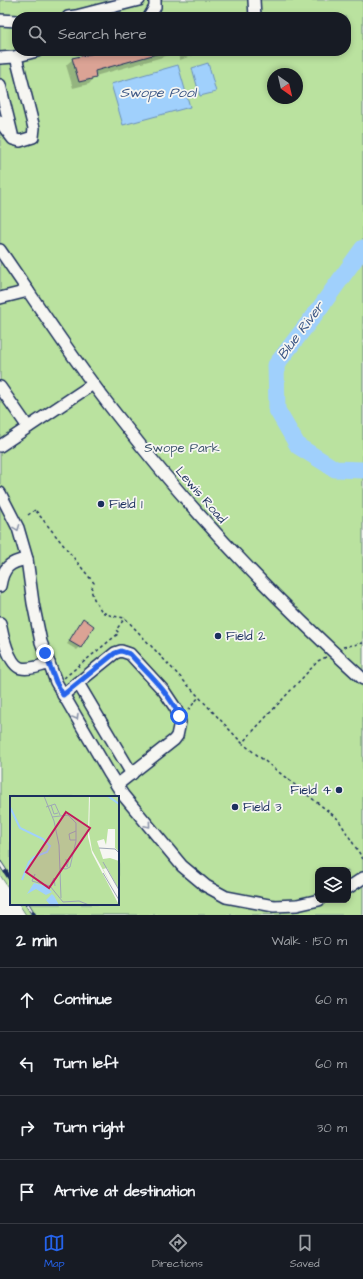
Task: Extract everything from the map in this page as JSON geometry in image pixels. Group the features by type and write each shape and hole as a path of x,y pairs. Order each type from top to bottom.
{"street":[{"path":"103,12 139,0"},
{"path":"152,12 155,0"},
{"path":"254,0 254,12"},
{"path":"0,20 12,21"},
{"path":"0,58 20,56"},
{"path":"0,122 13,139 20,141 33,137 34,128 16,57"},
{"path":"0,85 13,139"},
{"name":"Lewis Road","path":"0,250 93,384 123,423 206,523 287,608 363,679"},
{"path":"0,298 28,291"},
{"path":"2,441 28,427 93,384"},
{"path":"0,387 28,427"},
{"path":"0,493 18,528 27,559 34,611 41,642 49,664 63,695 123,795 182,866 206,886 226,897 274,906 297,905 315,901"},
{"path":"0,586 3,572 8,566 16,561 27,559"},
{"path":"0,623 9,655 15,665 21,668 49,664"},
{"path":"63,695 115,653 126,652 130,654 164,691 176,709 180,722 178,736 167,747 117,785"},
{"path":"78,683 132,774"},
{"path":"351,886 363,878"}],"path":[{"path":"28,515 35,511 94,583 91,590 92,595 102,612 112,616 125,618 242,743 338,819 363,859"},
{"path":"61,680 119,634 116,630 125,618"},
{"path":"339,647 363,643"},
{"path":"242,743 318,661 326,657"}],"green space":[{"name":"Swope Park","path":"0,0 363,0 363,915 26,915 20,905 119,905 119,796 10,796 10,890 0,875"}],"water":[{"path":"208,63 216,92 200,96 192,68"},
{"name":"Swope Pool","path":"178,65 190,107 123,125 111,84"}],"building":[{"path":"81,56 149,56 95,71 96,78 79,82 72,58"},
{"path":"83,618 94,626 81,648 69,641"}],"waterway":[{"name":"Blue River","path":"363,248 276,365 277,410 298,446 335,469 363,470"}],"railway":[{"path":"0,863 10,878"},
{"path":"28,905 34,915"}],"place":[{"name":"Field 1","path":"101,504"},
{"name":"Field 2","path":"218,636"},
{"name":"Field 4","path":"339,790"},
{"name":"Field 3","path":"235,807"}],"route":[{"path":"45,653 56,682 63,695 115,653 121,651 126,652 130,654 164,691 179,716"}]}
